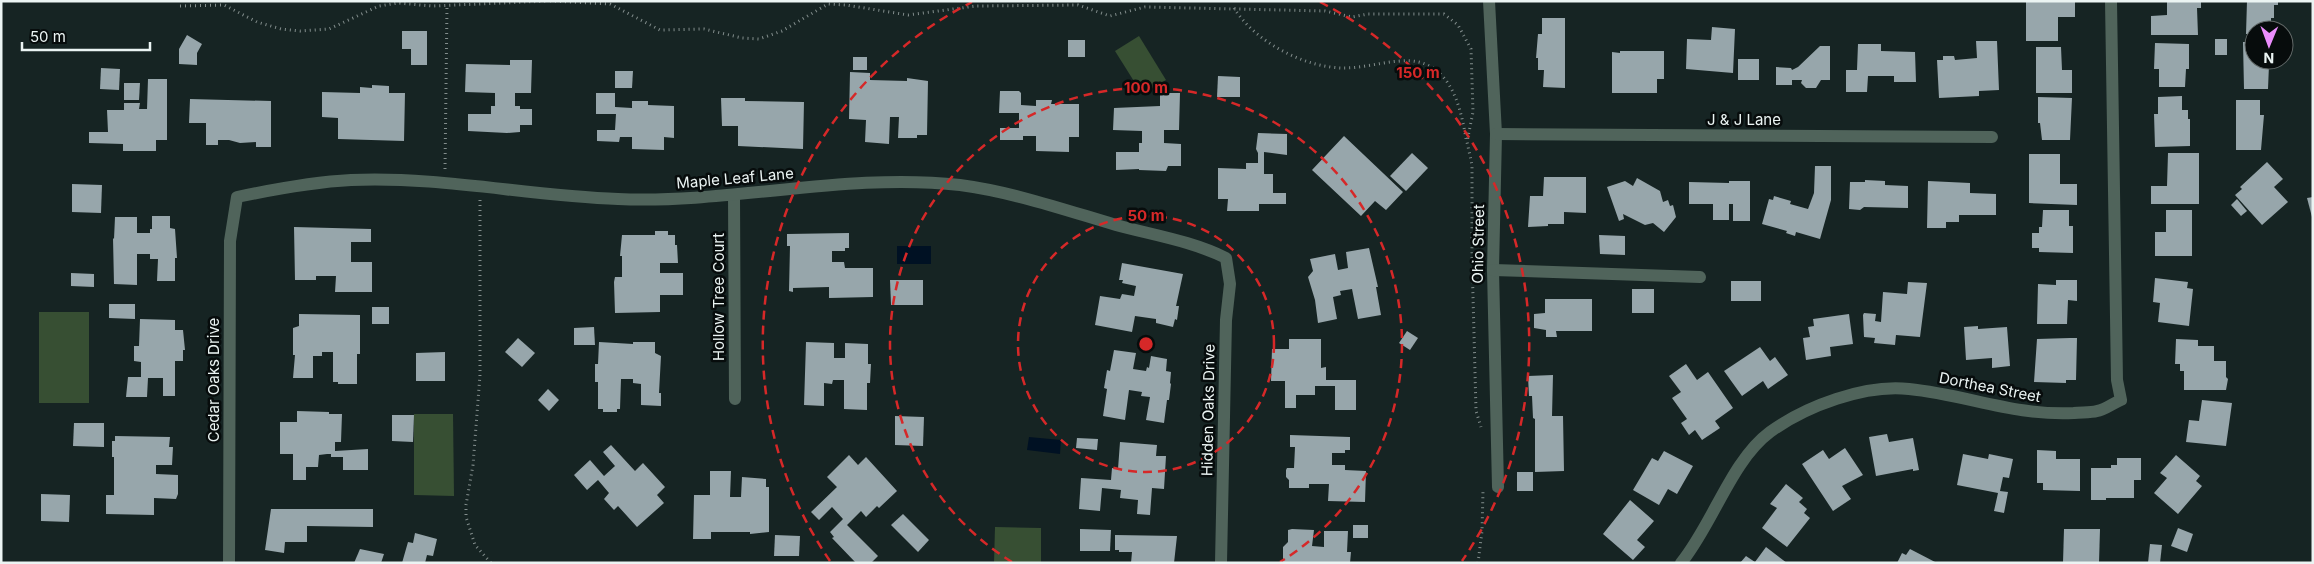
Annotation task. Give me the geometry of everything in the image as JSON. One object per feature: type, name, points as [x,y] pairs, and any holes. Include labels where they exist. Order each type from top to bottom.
[{"type":"street","name":"Ohio Street","points":[[1489,1],[1496,134],[1493,270],[1498,487]]},
{"type":"street","name":"Dorthea Street","points":[[1681,563],[1707,525],[1746,455],[1770,432],[1824,403],[1857,392],[1907,388],[1951,395],[2009,410],[2046,414],[2098,411],[2121,400],[2117,380],[2111,1]]},
{"type":"street","name":"J & J Lane","points":[[1496,134],[1992,137]]},
{"type":"street","name":"Maple Leaf Lane","points":[[237,197],[291,186],[351,180],[403,180],[616,199],[677,200],[863,184],[908,182],[959,185],[1002,192],[1168,240],[1202,246],[1226,258]]},
{"type":"street","name":"Hollow Tree Court","points":[[734,195],[735,399]]},
{"type":"street","name":"Cedar Oaks Drive","points":[[229,563],[230,240],[237,197]]},
{"type":"street","name":"Hidden Oaks Drive","points":[[1221,563],[1226,320],[1230,284],[1226,258]]},
{"type":"street","points":[[1493,270],[1700,277]]},
{"type":"path","points":[[180,6],[224,5],[257,22],[281,29],[300,31],[329,29],[379,6],[398,3],[447,5],[550,1],[610,4],[660,30],[704,29],[742,38],[759,39],[782,30],[828,4],[908,15],[976,6],[1078,5],[1110,16],[1146,6],[1324,11],[1352,17],[1368,14],[1444,14],[1458,25],[1466,35],[1472,49],[1472,112],[1466,142]]},
{"type":"path","points":[[444,184],[447,5]]},
{"type":"path","points":[[1234,8],[1240,17],[1266,42],[1283,52],[1320,65],[1343,68],[1402,60],[1420,62],[1441,74],[1452,87],[1461,110],[1472,166],[1472,258],[1476,411],[1482,432]]},
{"type":"path","points":[[480,187],[480,375],[466,517],[475,545],[491,563]]},
{"type":"path","points":[[1478,563],[1482,531],[1484,484]]},
{"type":"green space","points":[[1139,36],[1166,80],[1142,94],[1115,51]]},
{"type":"green space","points":[[39,312],[89,312],[89,403],[39,403]]},
{"type":"green space","points":[[414,414],[453,414],[454,496],[414,495]]},
{"type":"green space","points":[[995,527],[1041,528],[1041,563],[994,563]]},
{"type":"water","points":[[897,246],[931,246],[931,264],[897,264]]},
{"type":"water","points":[[1029,437],[1061,440],[1060,454],[1027,450]]},
{"type":"building","points":[[2026,1],[2075,1],[2075,17],[2058,17],[2058,41],[2026,41]]},
{"type":"building","points":[[2167,1],[2201,1],[2201,8],[2197,8],[2198,35],[2151,35],[2151,16],[2167,15]]},
{"type":"building","points":[[2247,1],[2278,1],[2278,5],[2274,5],[2274,18],[2271,18],[2271,20],[2246,20]]},
{"type":"building","points":[[1542,18],[1565,18],[1565,88],[1543,87],[1544,70],[1538,70],[1538,58],[1536,58],[1538,34],[1542,34]]},
{"type":"building","points":[[1712,27],[1735,29],[1733,73],[1686,69],[1687,39],[1711,40]]},
{"type":"building","points":[[402,31],[427,31],[427,65],[411,65],[411,49],[402,49]]},
{"type":"building","points":[[187,35],[202,44],[197,53],[197,65],[179,64],[179,49]]},
{"type":"building","points":[[2215,39],[2227,39],[2227,55],[2215,55]]},
{"type":"building","points":[[1068,40],[1085,40],[1085,57],[1068,57]]},
{"type":"building","points":[[1976,41],[1997,41],[1999,90],[1979,91],[1979,96],[1939,98],[1937,60],[1943,60],[1943,56],[1954,56],[1955,60],[1977,58]]},
{"type":"building","points":[[2243,42],[2244,70],[2269,70],[2268,89],[2244,89]]},
{"type":"building","points":[[2155,43],[2189,44],[2189,69],[2186,69],[2185,87],[2159,87],[2159,69],[2154,69]]},
{"type":"building","points":[[1858,44],[1881,44],[1881,51],[1915,52],[1916,82],[1894,82],[1894,76],[1868,76],[1867,92],[1846,92],[1846,70],[1857,70]]},
{"type":"building","points":[[1820,46],[1830,46],[1830,80],[1821,80],[1816,88],[1806,88],[1801,83],[1802,80],[1792,80],[1792,85],[1776,85],[1776,67],[1791,68],[1792,70],[1798,67]]},
{"type":"building","points":[[2036,47],[2061,47],[2062,70],[2072,70],[2072,93],[2036,93]]},
{"type":"building","points":[[1620,51],[1664,51],[1664,79],[1657,79],[1657,93],[1612,93],[1612,52],[1620,53]]},
{"type":"building","points":[[853,57],[867,57],[867,70],[853,70]]},
{"type":"building","points":[[1738,59],[1759,59],[1759,80],[1738,80]]},
{"type":"building","points":[[510,60],[532,60],[531,93],[515,93],[515,106],[520,106],[520,109],[532,109],[532,125],[520,125],[520,132],[468,131],[468,114],[491,114],[491,106],[495,106],[495,93],[465,92],[466,64],[510,65]]},
{"type":"building","points":[[101,68],[120,69],[119,90],[100,89]]},
{"type":"building","points":[[615,71],[633,71],[632,88],[615,88]]},
{"type":"building","points":[[850,72],[870,73],[870,80],[907,81],[907,78],[928,81],[927,135],[917,135],[917,138],[898,138],[899,117],[890,117],[889,144],[865,142],[866,120],[849,119]]},
{"type":"building","points":[[1218,76],[1240,77],[1240,97],[1217,97]]},
{"type":"building","points":[[148,79],[167,79],[167,140],[156,140],[156,151],[123,151],[123,144],[89,143],[89,132],[108,132],[107,110],[124,110],[124,103],[140,103],[139,109],[147,109]]},
{"type":"building","points":[[124,83],[140,83],[139,100],[124,100]]},
{"type":"building","points":[[372,85],[389,86],[389,93],[405,93],[404,141],[338,139],[338,118],[322,117],[322,92],[360,93],[360,87],[372,88]]},
{"type":"building","points":[[1000,91],[1019,91],[1021,93],[1021,105],[1036,106],[1036,100],[1052,100],[1051,104],[1079,104],[1079,137],[1069,137],[1069,152],[1036,151],[1036,136],[1023,136],[1023,140],[1000,140],[1000,128],[1019,128],[1019,113],[999,113]]},
{"type":"building","points":[[596,93],[615,93],[615,107],[632,108],[632,101],[648,101],[648,105],[674,106],[674,138],[664,137],[664,150],[632,149],[632,137],[620,137],[619,142],[597,141],[597,130],[615,130],[616,114],[596,114]]},
{"type":"building","points":[[1160,93],[1180,93],[1179,130],[1164,130],[1164,143],[1181,144],[1181,166],[1168,166],[1166,171],[1116,170],[1116,152],[1139,152],[1139,143],[1142,143],[1142,131],[1113,130],[1114,108],[1160,106]]},
{"type":"building","points":[[2182,96],[2182,110],[2188,110],[2188,119],[2190,119],[2190,146],[2155,147],[2154,114],[2158,114],[2158,97]]},
{"type":"building","points":[[2038,97],[2072,98],[2070,140],[2042,140],[2040,123],[2038,123]]},
{"type":"building","points":[[721,98],[745,98],[745,101],[804,102],[803,149],[738,146],[738,126],[722,126]]},
{"type":"building","points":[[190,99],[271,101],[271,147],[256,147],[256,142],[240,143],[229,140],[218,140],[218,145],[206,145],[206,123],[189,123]]},
{"type":"building","points":[[2236,100],[2260,100],[2260,115],[2264,115],[2261,150],[2236,150]]},
{"type":"building","points":[[1258,133],[1287,134],[1287,155],[1264,152],[1264,174],[1273,174],[1273,193],[1286,193],[1286,204],[1259,204],[1259,211],[1227,211],[1228,199],[1218,199],[1218,168],[1246,169],[1246,163],[1258,163],[1256,149]]},
{"type":"building","points":[[1344,136],[1403,192],[1386,210],[1375,201],[1361,216],[1312,170]]},
{"type":"building","points":[[1412,153],[1428,168],[1406,191],[1390,176]]},
{"type":"building","points":[[2168,153],[2199,153],[2199,204],[2151,204],[2151,186],[2167,186]]},
{"type":"building","points":[[2029,154],[2060,154],[2060,184],[2077,184],[2077,205],[2029,203]]},
{"type":"building","points":[[2267,162],[2283,179],[2274,187],[2288,202],[2262,225],[2235,195],[2242,189],[2240,187]]},
{"type":"building","points":[[1815,166],[1831,166],[1831,200],[1820,239],[1796,232],[1795,236],[1786,233],[1787,231],[1762,224],[1769,199],[1773,200],[1774,196],[1791,201],[1790,204],[1808,209],[1814,193]]},
{"type":"building","points":[[1544,177],[1586,177],[1586,213],[1564,212],[1564,224],[1528,227],[1530,196],[1543,196]]},
{"type":"building","points":[[1637,178],[1660,191],[1663,202],[1668,200],[1670,206],[1673,205],[1676,217],[1664,232],[1653,223],[1645,225],[1623,214],[1624,219],[1619,221],[1607,187],[1625,181],[1633,186]]},
{"type":"building","points":[[1865,180],[1885,181],[1885,185],[1908,186],[1908,208],[1864,207],[1860,210],[1849,209],[1850,182],[1865,182]]},
{"type":"building","points":[[1729,181],[1750,181],[1750,221],[1733,221],[1733,204],[1729,204],[1729,220],[1713,220],[1713,204],[1689,204],[1689,182],[1729,183]]},
{"type":"building","points":[[1928,181],[1970,183],[1970,193],[1996,194],[1996,215],[1959,215],[1959,222],[1946,222],[1946,228],[1927,228]]},
{"type":"building","points":[[72,184],[102,185],[101,213],[72,212]]},
{"type":"building","points":[[2313,197],[2313,217],[2312,217],[2307,198]]},
{"type":"building","points":[[2237,199],[2247,211],[2241,216],[2231,205]]},
{"type":"building","points":[[2043,210],[2069,210],[2069,226],[2073,226],[2073,253],[2039,252],[2039,248],[2032,248],[2032,233],[2039,233],[2039,227],[2042,227]]},
{"type":"building","points":[[2166,210],[2192,210],[2192,256],[2155,256],[2155,232],[2166,232]]},
{"type":"building","points":[[152,216],[170,216],[170,228],[175,229],[177,258],[175,258],[175,281],[157,281],[158,259],[150,259],[150,254],[137,254],[137,285],[114,284],[113,238],[115,217],[137,217],[137,233],[150,233],[150,229],[152,229]]},
{"type":"building","points":[[294,227],[371,229],[371,242],[351,242],[351,262],[372,262],[372,292],[335,292],[336,276],[316,276],[316,280],[295,280]]},
{"type":"building","points":[[655,231],[668,231],[668,235],[675,235],[678,263],[660,263],[660,273],[683,273],[683,295],[660,295],[660,312],[615,313],[614,282],[615,277],[622,277],[622,256],[620,256],[622,235],[655,235]]},
{"type":"building","points":[[849,233],[849,248],[845,248],[845,251],[832,251],[832,262],[844,262],[845,268],[873,268],[873,297],[829,298],[829,287],[793,288],[793,292],[789,291],[790,246],[787,246],[787,234]]},
{"type":"building","points":[[1599,235],[1625,236],[1625,255],[1600,254]]},
{"type":"building","points":[[1369,248],[1378,287],[1376,287],[1381,315],[1358,319],[1352,289],[1340,291],[1341,295],[1333,297],[1337,319],[1318,323],[1315,300],[1308,277],[1313,271],[1310,259],[1335,254],[1338,270],[1348,268],[1346,252]]},
{"type":"building","points":[[1122,263],[1183,274],[1176,306],[1179,306],[1177,320],[1175,319],[1173,327],[1156,323],[1156,319],[1135,316],[1132,332],[1095,325],[1100,296],[1120,299],[1122,294],[1134,296],[1136,286],[1122,283],[1123,280],[1119,280]]},
{"type":"building","points":[[71,273],[94,274],[94,287],[71,286]]},
{"type":"building","points":[[2155,278],[2188,282],[2187,288],[2193,289],[2189,326],[2158,322],[2160,303],[2153,302]]},
{"type":"building","points":[[890,280],[923,280],[923,305],[891,305]]},
{"type":"building","points":[[2056,280],[2077,280],[2077,301],[2068,300],[2067,324],[2037,324],[2038,284],[2056,285]]},
{"type":"building","points":[[1731,281],[1761,281],[1761,301],[1731,301]]},
{"type":"building","points":[[1908,282],[1927,283],[1920,337],[1896,335],[1895,345],[1874,343],[1875,338],[1864,337],[1864,313],[1876,314],[1875,321],[1881,322],[1883,292],[1907,294]]},
{"type":"building","points":[[1632,289],[1654,289],[1654,313],[1632,313]]},
{"type":"building","points":[[1545,299],[1592,299],[1592,331],[1556,331],[1557,337],[1546,337],[1546,330],[1534,328],[1534,314],[1545,313]]},
{"type":"building","points":[[109,304],[135,304],[135,319],[109,318]]},
{"type":"building","points":[[372,307],[389,307],[389,324],[372,324]]},
{"type":"building","points":[[299,314],[360,315],[360,354],[357,354],[357,384],[338,384],[338,382],[333,382],[333,352],[322,352],[322,356],[313,356],[313,378],[293,378],[295,355],[293,355],[293,328],[299,326]]},
{"type":"building","points":[[1849,314],[1853,344],[1830,347],[1831,356],[1806,360],[1803,338],[1810,337],[1808,327],[1814,326],[1813,319]]},
{"type":"building","points":[[140,319],[175,320],[175,330],[183,330],[185,350],[183,350],[183,361],[175,361],[175,396],[163,396],[163,378],[148,378],[147,397],[126,397],[128,377],[141,377],[141,362],[134,361],[134,346],[139,346]]},
{"type":"building","points":[[1978,326],[1978,329],[2007,327],[2010,366],[1992,368],[1992,358],[1966,360],[1964,327]]},
{"type":"building","points":[[594,327],[595,345],[574,345],[574,328]]},
{"type":"building","points":[[1407,331],[1418,338],[1410,350],[1399,343]]},
{"type":"building","points":[[518,338],[535,353],[522,367],[505,352]]},
{"type":"building","points":[[2077,338],[2076,380],[2066,380],[2066,383],[2034,382],[2037,339]]},
{"type":"building","points":[[1289,339],[1321,339],[1321,368],[1326,367],[1326,380],[1356,380],[1356,410],[1335,410],[1335,386],[1315,386],[1315,395],[1296,395],[1296,408],[1285,408],[1285,381],[1271,381],[1272,349],[1289,349]]},
{"type":"building","points":[[2176,339],[2198,340],[2198,346],[2214,346],[2214,361],[2226,361],[2226,377],[2228,379],[2226,390],[2184,390],[2184,371],[2180,371],[2180,364],[2175,364]]},
{"type":"building","points":[[599,342],[633,344],[633,342],[655,342],[655,353],[661,356],[659,393],[661,393],[661,406],[641,405],[641,384],[633,383],[633,379],[621,379],[620,409],[617,409],[617,412],[603,412],[603,409],[598,409],[598,382],[595,382],[595,364],[598,364]]},
{"type":"building","points":[[806,342],[834,343],[834,358],[845,358],[845,343],[868,344],[868,364],[871,364],[870,383],[867,383],[867,410],[844,409],[844,380],[833,380],[832,384],[824,383],[824,406],[804,405]]},
{"type":"building","points":[[1760,347],[1770,361],[1775,357],[1788,375],[1768,389],[1763,381],[1742,396],[1724,371]]},
{"type":"building","points":[[1114,350],[1136,353],[1133,369],[1146,371],[1147,367],[1149,368],[1151,356],[1167,359],[1166,371],[1171,372],[1171,384],[1164,423],[1146,420],[1150,397],[1141,396],[1142,392],[1129,390],[1125,420],[1103,416],[1107,389],[1104,388],[1107,370],[1110,371]]},
{"type":"building","points":[[445,352],[445,381],[416,381],[416,353]]},
{"type":"building","points":[[1686,364],[1697,380],[1708,372],[1733,408],[1715,421],[1720,428],[1702,440],[1695,430],[1689,435],[1681,423],[1687,419],[1672,398],[1681,392],[1669,376]]},
{"type":"building","points":[[1553,375],[1552,416],[1563,416],[1564,471],[1535,472],[1535,419],[1533,418],[1532,396],[1529,396],[1528,376]]},
{"type":"building","points":[[548,389],[559,400],[549,411],[538,400]]},
{"type":"building","points":[[2202,400],[2232,403],[2226,446],[2186,442],[2189,420],[2199,421]]},
{"type":"building","points":[[297,411],[342,414],[341,442],[335,442],[335,451],[368,449],[368,470],[343,470],[343,457],[331,457],[331,454],[319,455],[318,467],[306,467],[306,480],[293,480],[293,454],[280,454],[280,422],[297,422]]},
{"type":"building","points":[[392,415],[414,415],[413,442],[392,441]]},
{"type":"building","points":[[895,416],[924,417],[923,446],[895,445]]},
{"type":"building","points":[[74,423],[104,423],[104,447],[73,446]]},
{"type":"building","points":[[1887,434],[1889,442],[1913,438],[1919,470],[1913,471],[1913,469],[1876,476],[1869,437]]},
{"type":"building","points":[[1290,435],[1350,437],[1350,450],[1345,450],[1345,453],[1332,453],[1332,465],[1345,465],[1345,470],[1366,471],[1365,502],[1328,501],[1329,484],[1309,484],[1309,488],[1289,488],[1286,470],[1287,468],[1294,468],[1295,447],[1290,447]]},
{"type":"building","points":[[115,436],[170,437],[169,447],[173,447],[172,465],[156,465],[156,474],[178,475],[178,494],[176,499],[154,498],[154,515],[106,514],[106,495],[114,495],[112,441],[115,441]]},
{"type":"building","points":[[1077,438],[1098,439],[1097,450],[1076,448]]},
{"type":"building","points":[[1120,442],[1157,445],[1156,456],[1166,456],[1164,489],[1152,488],[1150,515],[1137,514],[1138,500],[1120,498],[1121,490],[1102,488],[1100,511],[1079,509],[1081,478],[1111,480],[1112,468],[1118,469]]},
{"type":"building","points":[[611,445],[635,471],[643,463],[665,487],[657,495],[664,503],[637,527],[618,506],[614,510],[604,499],[609,493],[598,480],[587,490],[574,475],[590,460],[604,476],[615,466],[603,452]]},
{"type":"building","points":[[1845,448],[1863,475],[1842,486],[1851,499],[1833,511],[1802,464],[1823,450],[1829,459]]},
{"type":"building","points":[[2037,450],[2056,451],[2056,459],[2080,459],[2080,491],[2043,490],[2043,483],[2037,483]]},
{"type":"building","points":[[1664,451],[1693,466],[1677,494],[1668,489],[1659,505],[1633,490],[1652,458],[1658,461]]},
{"type":"building","points":[[1963,454],[1988,459],[1989,454],[2013,459],[2009,478],[2003,477],[2000,491],[2008,492],[2004,513],[1994,511],[1998,493],[1957,485]]},
{"type":"building","points":[[849,455],[858,465],[866,457],[897,491],[866,517],[861,511],[847,525],[878,556],[871,563],[856,563],[832,538],[834,537],[830,532],[843,519],[832,507],[819,520],[811,512],[837,487],[827,477]]},
{"type":"building","points":[[2176,455],[2200,476],[2196,481],[2202,486],[2178,514],[2154,493],[2167,478],[2160,473]]},
{"type":"building","points":[[2117,458],[2141,458],[2141,480],[2134,480],[2134,498],[2091,500],[2091,468],[2111,468],[2111,465],[2117,465]]},
{"type":"building","points":[[710,471],[731,471],[730,497],[741,497],[742,477],[766,479],[766,487],[769,487],[769,532],[750,534],[750,532],[711,532],[711,539],[693,539],[694,495],[710,495]]},
{"type":"building","points":[[1517,472],[1533,472],[1533,491],[1517,491]]},
{"type":"building","points":[[1786,484],[1803,498],[1799,502],[1807,509],[1804,513],[1810,518],[1787,547],[1762,528],[1777,508],[1770,504]]},
{"type":"building","points":[[41,494],[70,495],[69,522],[41,521]]},
{"type":"building","points":[[1630,500],[1654,521],[1637,540],[1645,547],[1633,560],[1603,534]]},
{"type":"building","points":[[271,509],[373,509],[373,527],[307,526],[307,542],[285,542],[284,553],[265,550]]},
{"type":"building","points":[[903,514],[929,540],[918,552],[891,525]]},
{"type":"building","points":[[1353,525],[1368,525],[1368,538],[1353,538]]},
{"type":"building","points":[[2178,528],[2193,534],[2187,552],[2171,546]]},
{"type":"building","points":[[1080,529],[1111,530],[1110,551],[1080,551]]},
{"type":"building","points":[[2064,529],[2100,529],[2099,563],[2063,563]]},
{"type":"building","points":[[1288,530],[1314,530],[1312,546],[1324,547],[1324,531],[1348,531],[1347,552],[1351,552],[1350,563],[1283,563],[1283,547],[1288,542]]},
{"type":"building","points":[[415,533],[437,539],[433,556],[427,555],[425,563],[402,563],[408,542],[413,543]]},
{"type":"building","points":[[775,535],[800,536],[799,556],[774,556]]},
{"type":"building","points":[[1115,535],[1177,536],[1174,563],[1131,563],[1132,552],[1119,552],[1119,550],[1115,550]]},
{"type":"building","points":[[2150,544],[2162,545],[2160,563],[2148,563]]},
{"type":"building","points":[[1766,547],[1787,563],[1740,563],[1746,556],[1755,562]]},
{"type":"building","points":[[360,549],[384,554],[381,563],[354,563]]},
{"type":"building","points":[[1910,549],[1937,563],[1897,563],[1902,553],[1906,555]]}]
